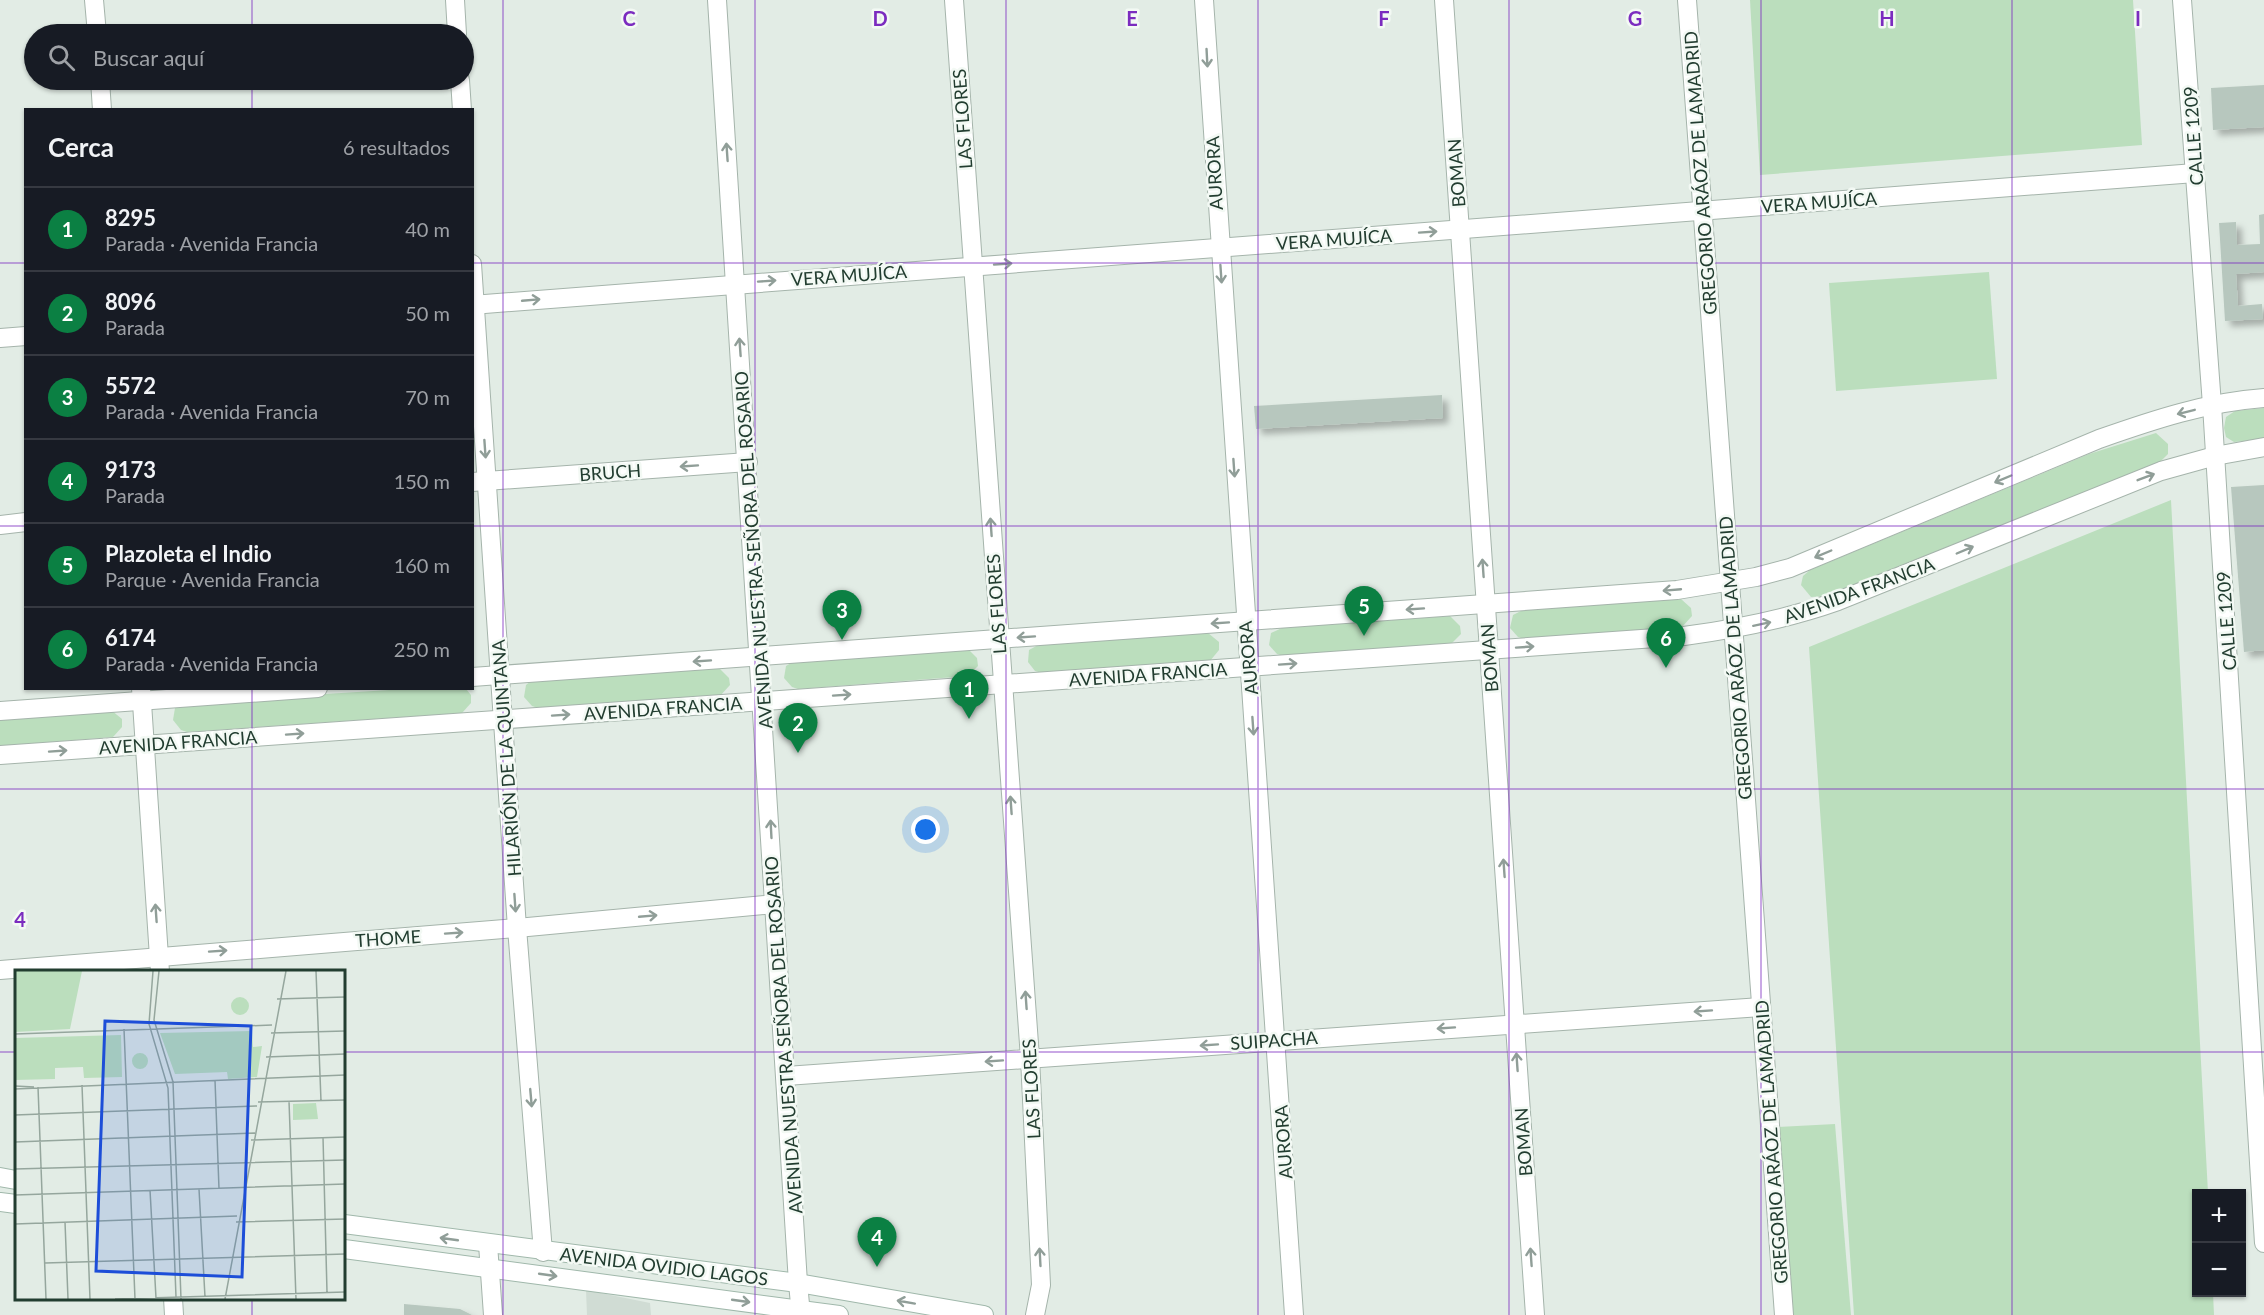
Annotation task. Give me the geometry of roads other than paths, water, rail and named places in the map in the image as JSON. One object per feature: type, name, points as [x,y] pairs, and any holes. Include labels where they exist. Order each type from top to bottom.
[{"type":"street","points":[[94,0],[96,24]]},
{"type":"street","points":[[455,0],[456,24]]},
{"type":"street","name":"AVENIDA NUESTRA SEÑORA DEL ROSARIO","points":[[717,0],[801,1312]]},
{"type":"street","name":"LAS FLORES","points":[[954,0],[1030,1058],[1041,1285],[1035,1315]]},
{"type":"street","name":"AURORA","points":[[1204,0],[1219,248],[1294,1315]]},
{"type":"street","name":"BOMAN","points":[[1444,0],[1535,1315]]},
{"type":"street","name":"GREGORIO ARÁOZ DE LAMADRID","points":[[1687,0],[1784,1315]]},
{"type":"street","name":"CALLE 1209","points":[[2182,0],[2212,405],[2264,1243]]},
{"type":"street","points":[[101,90],[102,108]]},
{"type":"street","points":[[461,90],[462,108]]},
{"type":"street","name":"VERA MUJÍCA","points":[[474,305],[736,283],[2196,173]]},
{"type":"street","name":"HILARIÓN DE LA QUINTANA","points":[[474,305],[480,482],[500,675],[517,928],[543,1252]]},
{"type":"street","points":[[0,338],[24,336]]},
{"type":"street","points":[[474,677],[1677,590],[1730,582],[1790,568],[2099,439],[2151,421],[2212,405],[2264,398]]},
{"type":"street","name":"AVENIDA FRANCIA","points":[[0,755],[1488,650],[1733,630],[1797,615],[1838,601],[2161,471],[2215,456],[2264,447]]},
{"type":"street","name":"BRUCH","points":[[480,482],[748,462]]},
{"type":"street","points":[[0,525],[24,522]]},
{"type":"street","points":[[0,711],[142,695],[268,690]]},
{"type":"street","points":[[142,695],[159,963]]},
{"type":"street","name":"THOME","points":[[0,970],[159,963],[775,904]]},
{"type":"street","name":"SUIPACHA","points":[[786,1076],[1761,1007]]},
{"type":"street","points":[[0,1178],[15,1180]]},
{"type":"street","points":[[0,1202],[15,1204]]},
{"type":"street","name":"AVENIDA OVIDIO LAGOS","points":[[345,1224],[543,1252],[798,1283],[984,1315]]},
{"type":"street","points":[[489,1244],[493,1315]]},
{"type":"street","name":"AVENIDA OVIDIO LAGOS","points":[[345,1249],[490,1267],[801,1312],[839,1315]]},
{"type":"street","points":[[172,1300],[174,1315]]},
{"type":"place","name":"Plazoleta el Indio","points":[[1364,636]]},
{"type":"place","name":"5572","points":[[842,640]]},
{"type":"place","name":"6174","points":[[1666,668]]},
{"type":"place","name":"8295","points":[[969,719]]},
{"type":"place","name":"8096","points":[[798,753]]},
{"type":"place","name":"9173","points":[[877,1267]]}]
